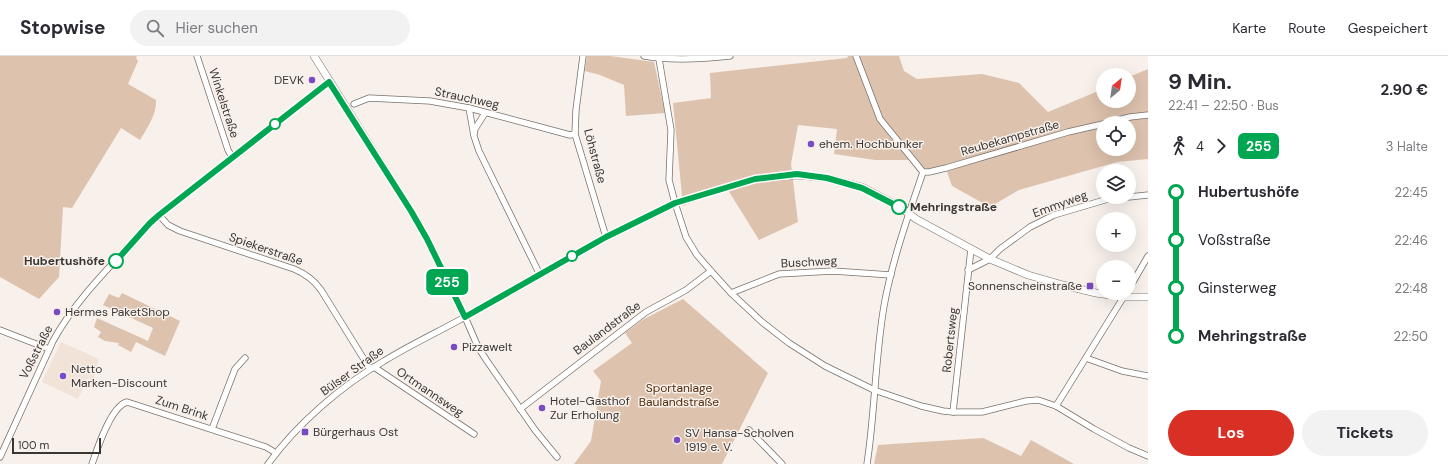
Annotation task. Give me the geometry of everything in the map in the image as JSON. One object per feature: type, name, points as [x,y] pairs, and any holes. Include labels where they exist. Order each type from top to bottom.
[{"type":"street","name":"Winkelstraße","points":[[197,56],[228,150],[232,157]]},
{"type":"street","points":[[314,56],[427,239],[478,347],[520,409],[557,457]]},
{"type":"street","name":"Löhstraße","points":[[583,56],[576,110],[575,134],[606,237]]},
{"type":"street","points":[[644,56],[659,59],[730,56]]},
{"type":"street","points":[[856,56],[880,118],[923,172],[891,275],[880,334],[874,390],[872,428],[867,464]]},
{"type":"street","points":[[659,59],[671,130],[669,180],[686,237],[696,255],[710,271],[762,322],[789,343],[825,366],[874,390],[921,406],[953,412],[982,412],[1026,401],[1038,400],[1056,406],[1094,429],[1129,448],[1148,456]]},
{"type":"street","name":"Voßstraße","points":[[0,457],[49,349],[74,308],[150,223],[159,215],[329,82]]},
{"type":"street","name":"Strauchweg","points":[[354,104],[369,98],[430,101],[469,108],[570,135],[575,134]]},
{"type":"street","points":[[469,108],[474,136],[479,151],[540,275]]},
{"type":"street","points":[[474,136],[475,130],[485,113]]},
{"type":"street","points":[[1136,116],[1148,115]]},
{"type":"street","name":"Reubekampstraße","points":[[923,172],[946,168],[1068,132],[1096,126]]},
{"type":"street","points":[[465,317],[606,237],[675,203],[755,179],[797,174],[827,178],[862,188],[990,259],[1028,275],[1096,293]]},
{"type":"street","points":[[1136,196],[1148,195]]},
{"type":"street","name":"Emmyweg","points":[[990,259],[1000,249],[1030,227],[1048,218],[1096,203]]},
{"type":"street","name":"Spiekerstraße","points":[[159,215],[168,225],[180,231],[292,268],[307,275],[321,290],[372,368]]},
{"type":"street","name":"Robertsweg","points":[[953,412],[971,249]]},
{"type":"street","points":[[1136,277],[1148,256]]},
{"type":"street","points":[[968,270],[990,259]]},
{"type":"street","name":"Baulandstraße","points":[[520,409],[646,312],[686,290],[710,271]]},
{"type":"street","name":"Buschweg","points":[[731,293],[779,274],[833,271],[891,275]]},
{"type":"street","points":[[1136,296],[1148,297]]},
{"type":"street","points":[[1056,406],[1122,300]]},
{"type":"street","name":"Bülser Straße","points":[[268,464],[301,425],[320,408],[372,368],[465,317]]},
{"type":"street","points":[[0,330],[49,349]]},
{"type":"street","points":[[212,429],[235,369],[245,358]]},
{"type":"street","points":[[1086,358],[1122,371],[1148,376]]},
{"type":"street","name":"Ortmannsweg","points":[[372,368],[474,434]]},
{"type":"street","name":"Zum Brink","points":[[92,464],[99,444],[114,413],[124,403],[130,402],[266,447],[276,453]]},
{"type":"street","points":[[749,430],[782,464]]},
{"type":"shaded area","points":[[61,342],[99,359],[93,380],[88,378],[78,399],[42,382]]},
{"type":"green space","points":[[0,56],[137,56],[136,58],[138,61],[128,84],[156,100],[153,116],[140,140],[121,128],[72,208],[63,207],[59,277],[39,299],[0,277]]},
{"type":"green space","points":[[587,56],[610,56],[654,62],[665,113],[626,116],[624,85],[600,75],[585,71]]},
{"type":"green space","points":[[848,56],[899,56],[904,71],[917,79],[982,74],[1019,83],[1048,112],[1096,92],[1096,108],[1136,108],[1136,74],[1148,69],[1148,159],[1110,164],[1096,164],[1096,168],[1019,190],[990,207],[952,186],[946,169],[930,174],[918,172],[909,160],[875,160],[834,154],[837,129],[798,125],[791,164],[798,222],[759,240],[728,190],[683,206],[673,103],[711,98],[710,73],[847,58]]},
{"type":"green space","points":[[122,293],[180,321],[165,356],[136,342],[131,352],[118,345],[119,343],[105,341],[98,337],[101,332],[94,327],[97,318],[148,341],[153,328],[103,305],[109,294],[119,298]]},
{"type":"green space","name":"Sportanlage Baulandstraße","points":[[683,299],[768,373],[722,464],[574,464],[591,441],[601,381],[593,371],[632,343],[625,333],[644,319]]},
{"type":"green space","points":[[983,438],[1021,456],[1031,440],[1074,464],[874,464],[878,445]]},
{"type":"bus line","name":"255","points":[[116,261],[159,215],[329,82],[411,211],[427,239],[465,317],[606,237],[675,203],[714,190],[755,179],[797,174],[827,178],[862,188],[899,207]]},
{"type":"place","name":"DEVK","points":[[312,80]]},
{"type":"place","name":"ehem. Hochbunker","points":[[811,144]]},
{"type":"place","name":"Mehringstraße","points":[[899,207]]},
{"type":"place","name":"Hubertushöfe","points":[[116,261]]},
{"type":"place","name":"Sonnenscheinstraße","points":[[1090,286]]},
{"type":"place","name":"Hermes PaketShop","points":[[57,312]]},
{"type":"place","name":"Pizzawelt","points":[[454,347]]},
{"type":"place","name":"Netto Marken-Discount","points":[[63,376]]},
{"type":"place","name":"Hotel-Gasthof Zur Erholung","points":[[542,408]]},
{"type":"place","name":"Bürgerhaus Ost","points":[[305,432]]},
{"type":"place","name":"SV Hansa-Scholven 1919 e. V.","points":[[677,440]]}]
